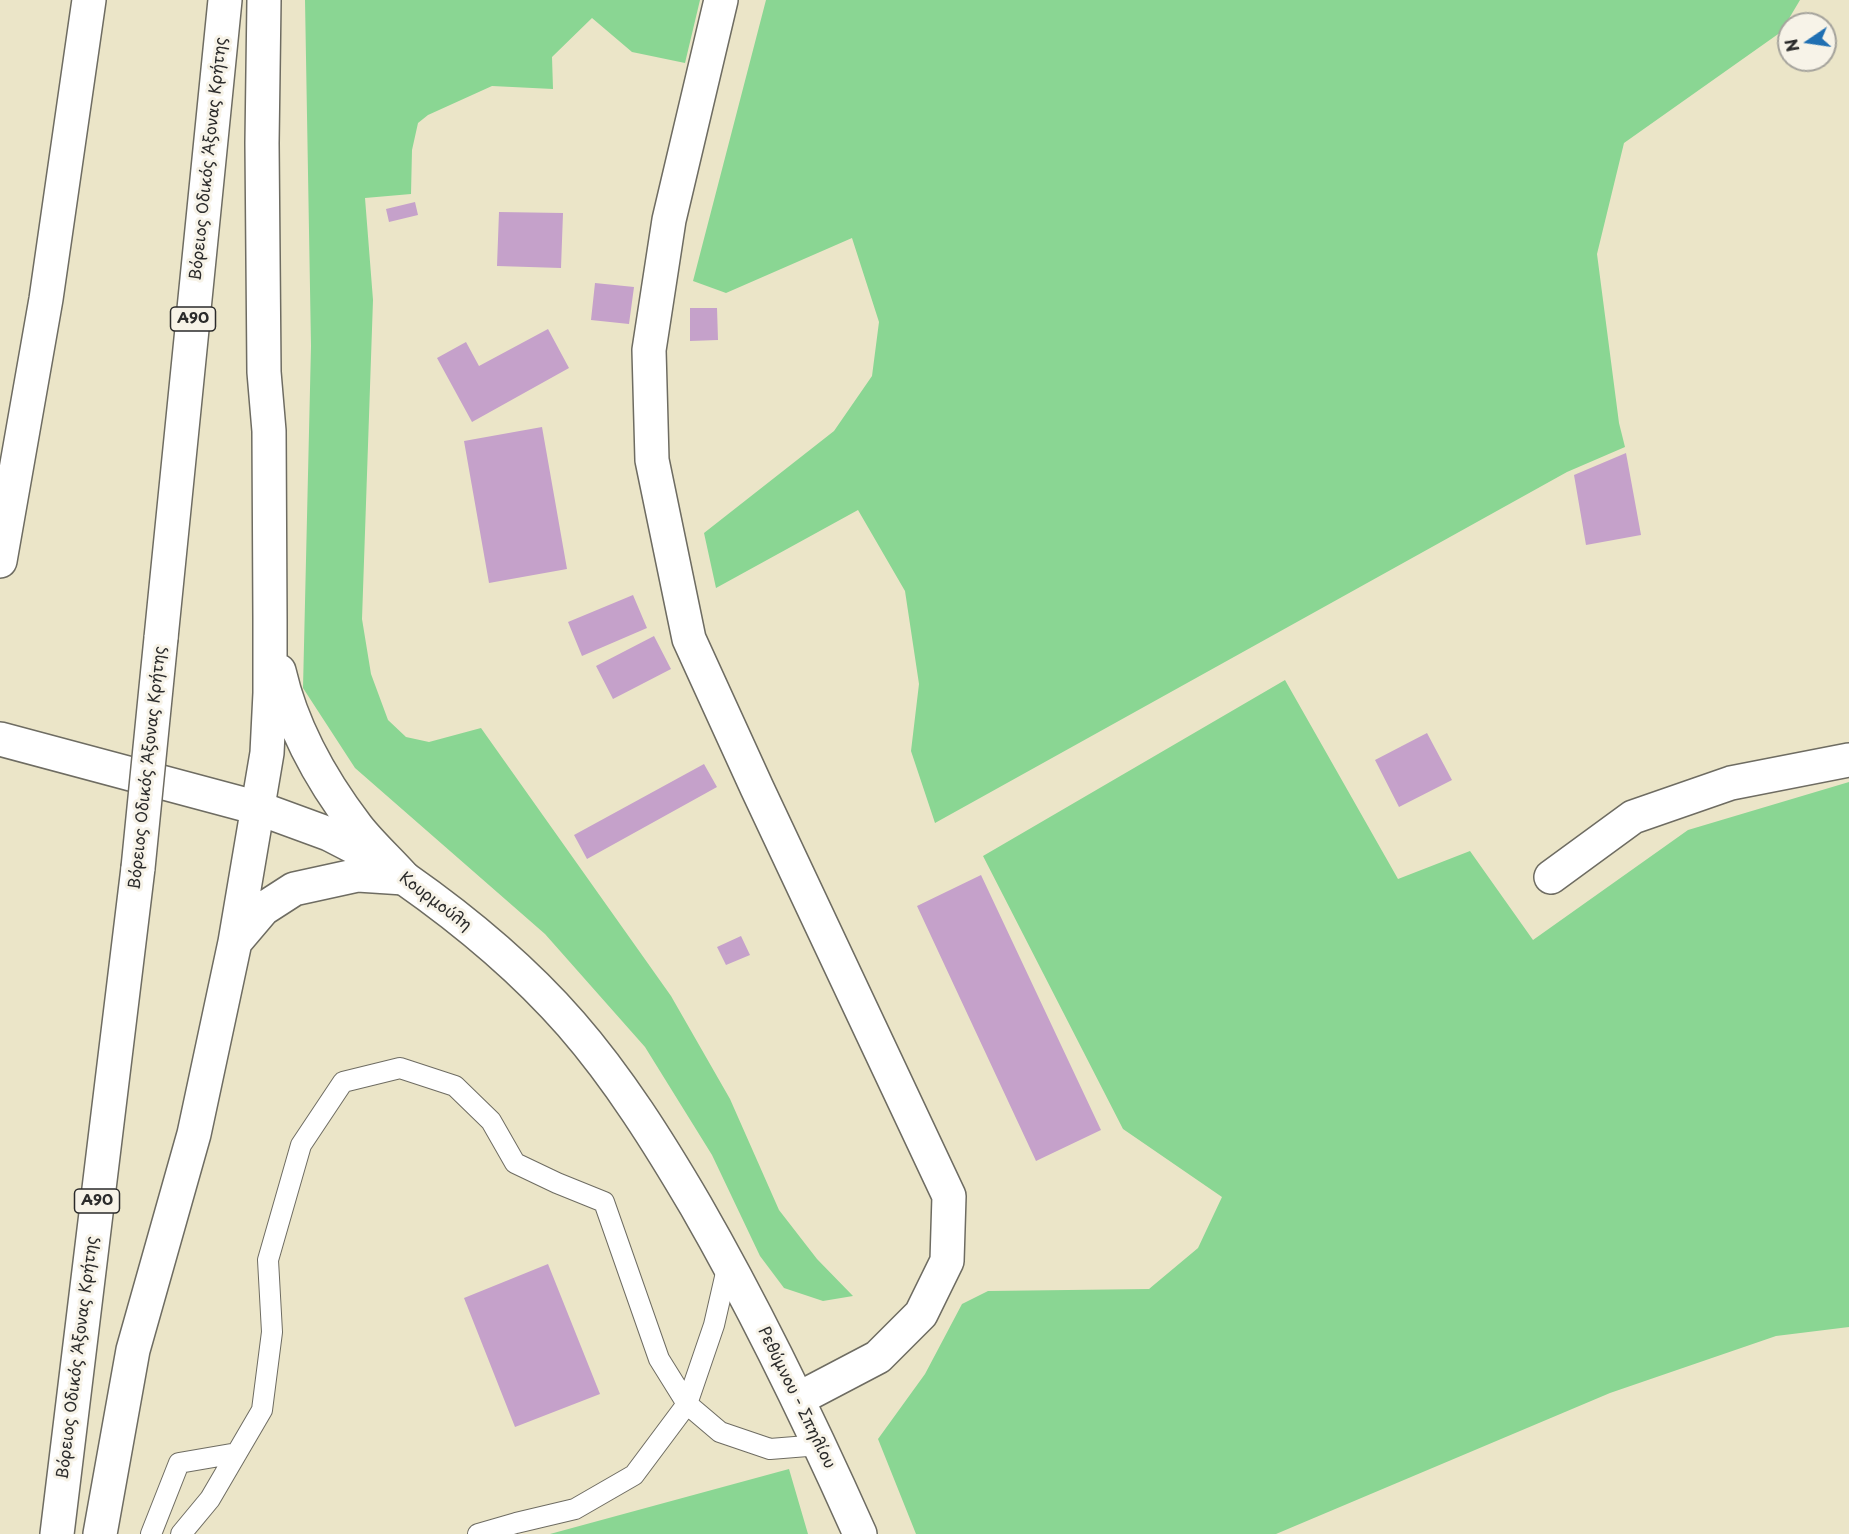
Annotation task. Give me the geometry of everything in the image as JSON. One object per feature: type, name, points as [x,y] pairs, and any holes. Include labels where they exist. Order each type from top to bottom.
[{"type":"main road","points":[[0,561],[46,299],[89,0]]},
{"type":"main road","name":"Βόρειος Οδικός Άξονας Κρήτης","points":[[57,1534],[138,868],[225,0]]},
{"type":"main road","points":[[100,1534],[133,1350],[194,1134],[235,942],[267,753],[270,619],[268,432],[264,361],[262,143],[264,0]]},
{"type":"main road","points":[[721,0],[669,220],[649,350],[652,460],[656,483],[689,639],[756,788],[950,1196],[947,1261],[921,1314],[878,1357],[798,1399]]},
{"type":"main road","points":[[270,619],[280,674],[293,718],[313,760],[358,829],[404,878]]},
{"type":"main road","name":"Κουρμούλη","points":[[0,739],[258,808],[329,834],[362,851],[448,909],[511,963],[571,1023],[620,1086],[666,1155],[729,1263]]},
{"type":"main road","points":[[1551,877],[1633,817],[1731,783],[1849,760]]},
{"type":"main road","points":[[235,942],[263,909],[294,889],[326,880],[357,875],[404,878]]},
{"type":"main road","name":"Ρεθύμνου - Σπηλίου","points":[[729,1263],[798,1399],[860,1534]]},
{"type":"lane","points":[[181,1534],[210,1499],[262,1410],[272,1332],[268,1260],[301,1145],[343,1082],[400,1068],[455,1086],[490,1121],[515,1163],[604,1202],[659,1359],[687,1404],[720,1432],[770,1449],[820,1445]]},
{"type":"lane","points":[[478,1534],[575,1509],[634,1475],[687,1404],[714,1325],[729,1263]]},
{"type":"lane","points":[[151,1534],[179,1463],[237,1453]]},
{"type":"green space","points":[[305,0],[700,0],[685,63],[632,52],[592,18],[552,57],[553,89],[492,86],[428,115],[418,123],[412,150],[411,194],[365,198],[373,300],[362,619],[371,674],[388,720],[406,737],[429,742],[481,728],[671,996],[730,1099],[779,1210],[817,1259],[853,1296],[823,1301],[784,1288],[760,1256],[712,1155],[645,1047],[545,934],[355,768],[303,688],[311,346]]},
{"type":"green space","points":[[766,0],[1800,0],[1793,12],[1777,12],[1777,35],[1624,143],[1597,254],[1619,423],[1625,447],[1567,472],[935,823],[911,751],[919,684],[905,591],[858,510],[716,588],[704,533],[834,431],[872,376],[879,322],[852,238],[726,293],[693,281]]},
{"type":"green space","points":[[1285,680],[1398,879],[1470,851],[1533,940],[1688,830],[1849,782],[1849,1327],[1776,1336],[1610,1393],[1276,1534],[916,1534],[878,1439],[925,1374],[962,1304],[988,1291],[1149,1289],[1198,1248],[1222,1197],[1123,1129],[983,856]]},
{"type":"green space","points":[[789,1469],[808,1534],[550,1534]]},
{"type":"building","points":[[415,202],[418,215],[389,222],[386,209]]},
{"type":"building","points":[[499,212],[563,213],[561,268],[497,266]]},
{"type":"building","points":[[595,283],[634,287],[629,324],[591,320]]},
{"type":"building","points":[[690,308],[717,308],[718,340],[690,341]]},
{"type":"building","points":[[548,329],[569,368],[472,422],[437,358],[466,342],[479,366]]},
{"type":"building","points":[[542,427],[567,569],[489,583],[464,441]]},
{"type":"building","points":[[1626,453],[1641,535],[1586,545],[1574,475]]},
{"type":"building","points":[[633,595],[647,628],[582,656],[568,622]]},
{"type":"building","points":[[654,636],[671,669],[613,699],[596,666]]},
{"type":"building","points":[[1427,733],[1452,780],[1399,807],[1375,760]]},
{"type":"building","points":[[704,764],[717,787],[587,859],[574,835]]},
{"type":"building","points":[[981,875],[1101,1130],[1036,1161],[917,906]]},
{"type":"building","points":[[741,936],[750,955],[726,965],[717,947]]},
{"type":"building","points":[[548,1264],[600,1394],[515,1427],[464,1298]]}]
